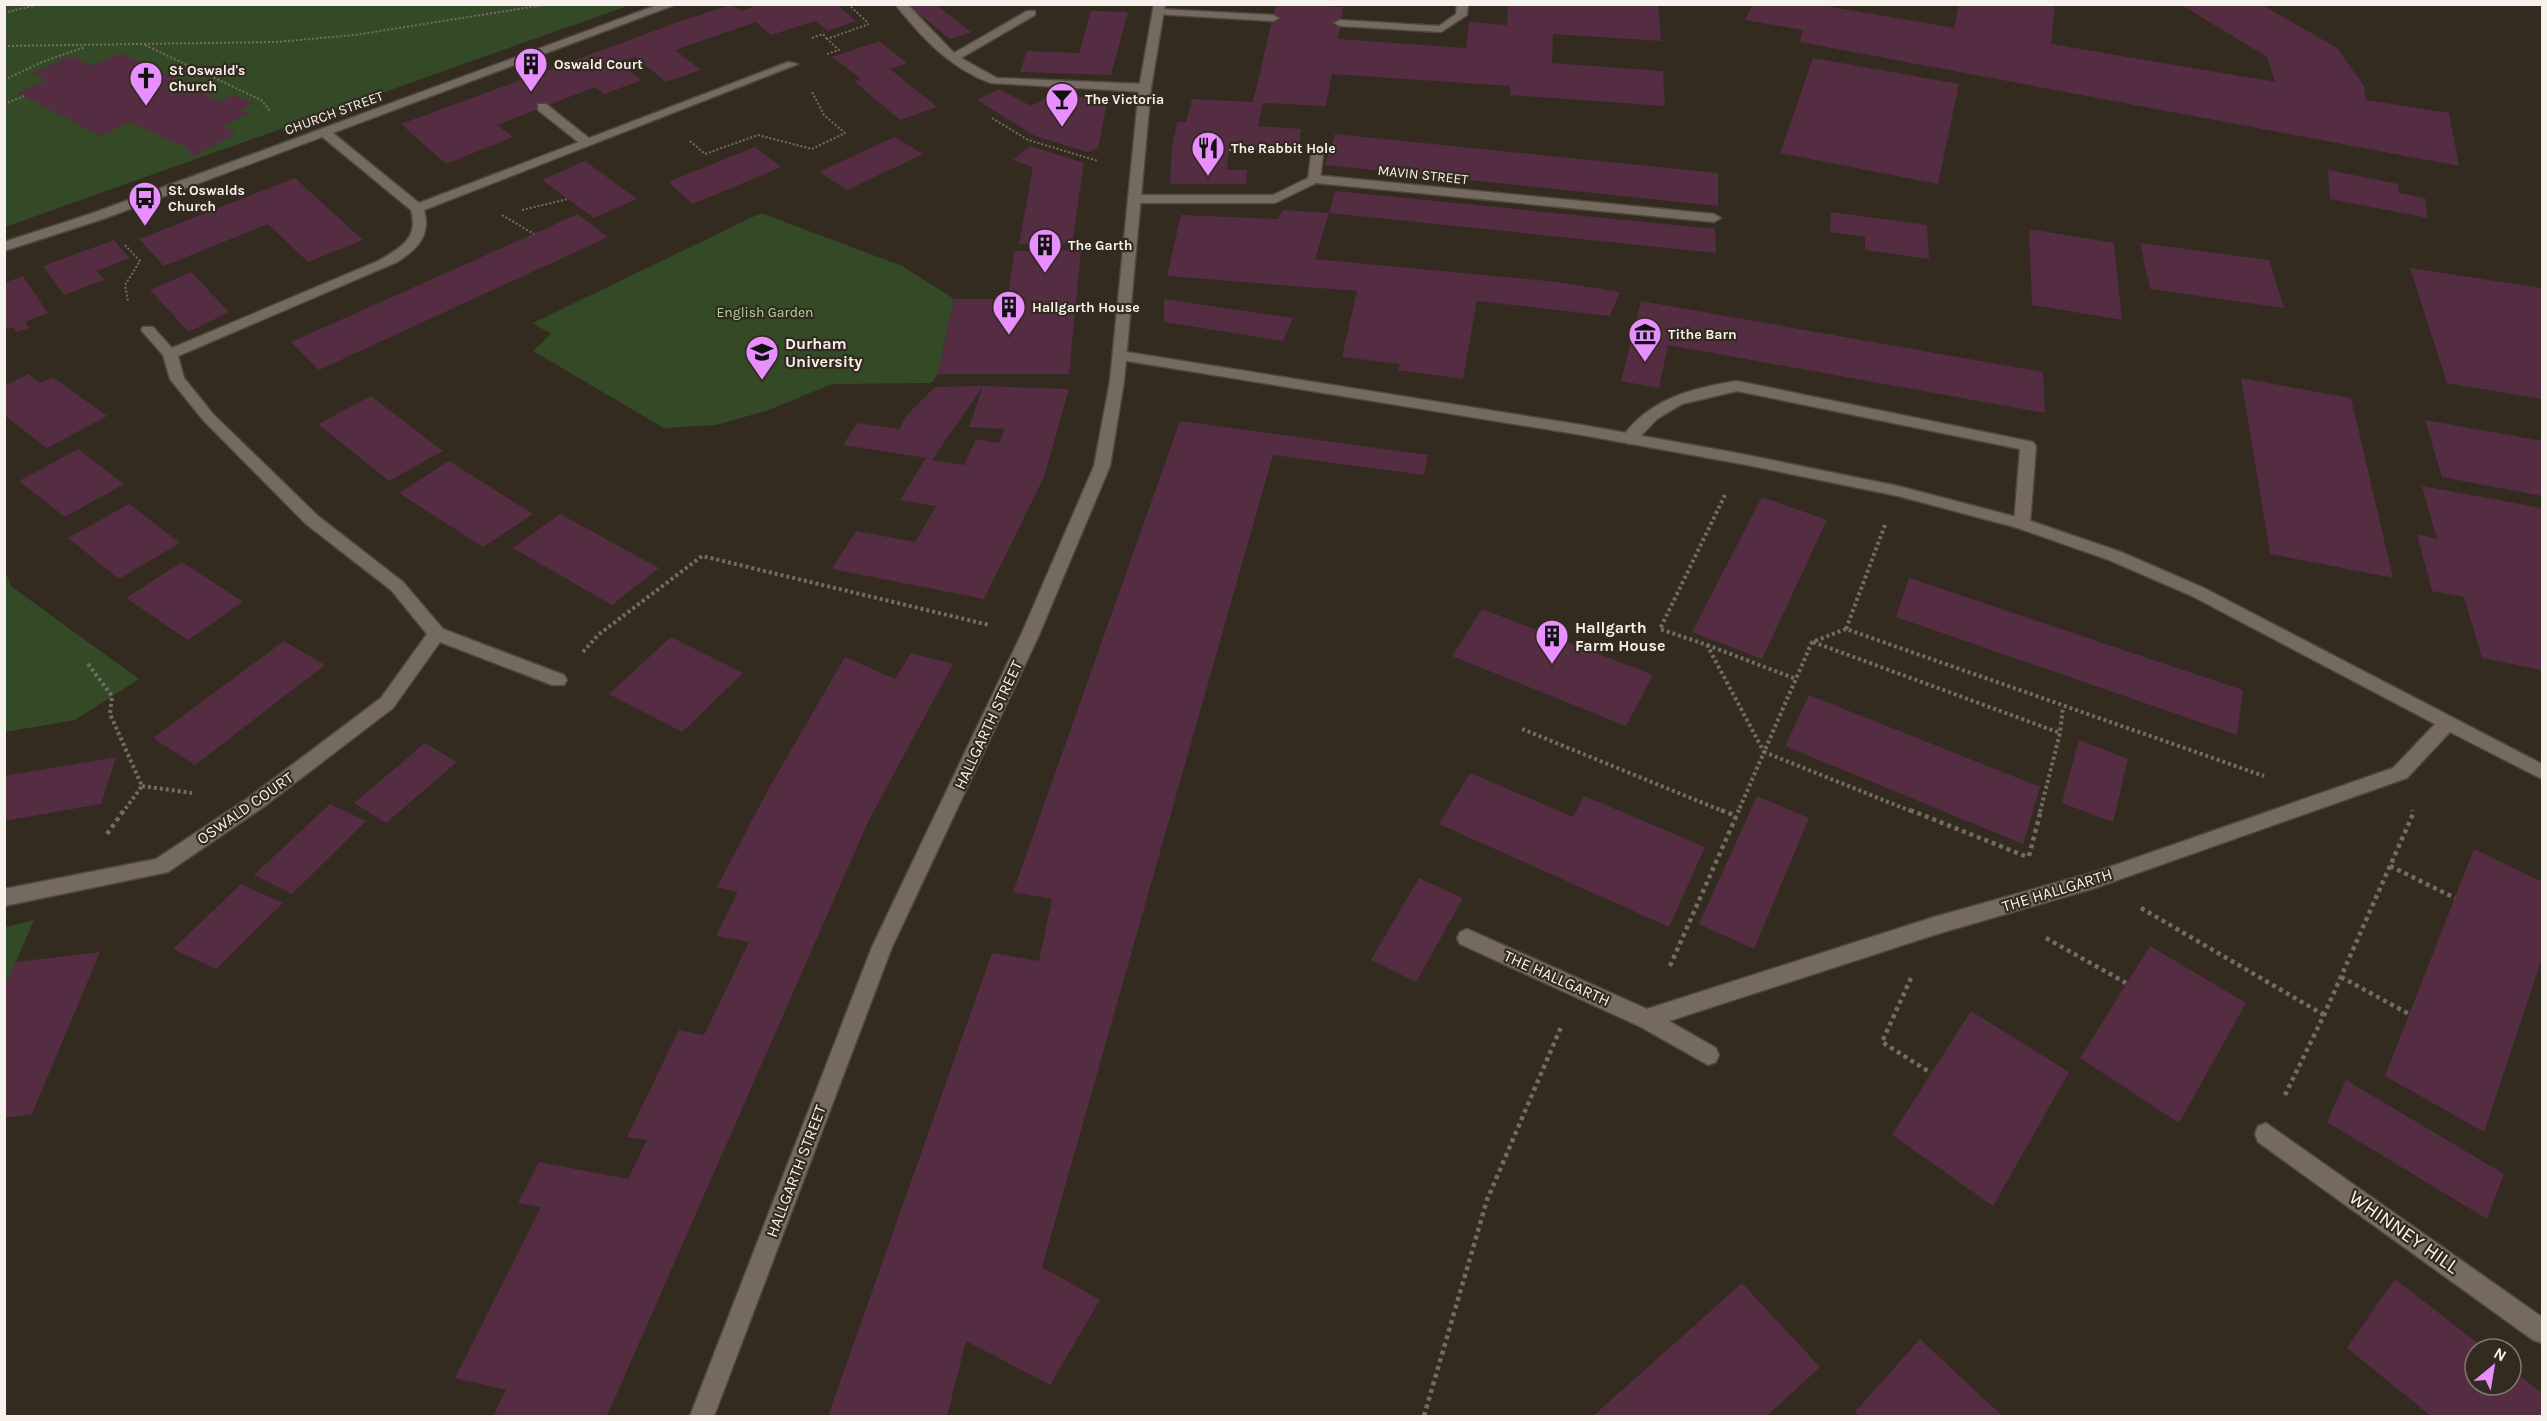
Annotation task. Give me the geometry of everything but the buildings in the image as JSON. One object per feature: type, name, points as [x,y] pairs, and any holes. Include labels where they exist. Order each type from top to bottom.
[{"type":"street","name":"CHURCH STREET","points":[[4,247],[98,216],[672,4]]},
{"type":"street","points":[[900,4],[966,69],[995,81],[1145,88]]},
{"type":"street","points":[[1340,23],[1442,29],[1461,15],[1462,4]]},
{"type":"street","points":[[1159,8],[1272,18]]},
{"type":"street","name":"HALLGARTH STREET","points":[[702,1416],[882,947],[1030,635],[1102,466],[1120,356],[1145,88],[1159,8]]},
{"type":"street","points":[[953,58],[1031,13]]},
{"type":"street","points":[[417,208],[792,64]]},
{"type":"street","points":[[542,107],[586,142]]},
{"type":"street","points":[[170,354],[392,259],[409,249],[421,233],[421,219],[417,208],[324,132]]},
{"type":"street","points":[[1134,199],[1275,199],[1314,179],[1317,156]]},
{"type":"street","name":"MAVIN STREET","points":[[1314,179],[1714,218]]},
{"type":"street","points":[[148,330],[170,354],[177,379],[208,417],[312,520],[397,586],[437,634],[558,680]]},
{"type":"street","points":[[1120,356],[1742,459],[1898,491],[2022,524],[2115,556],[2198,592],[2542,772]]},
{"type":"street","points":[[1629,439],[1640,424],[1666,404],[1696,391],[1737,386],[2028,446],[2022,524]]},
{"type":"street","name":"OSWALD COURT","points":[[4,898],[161,866],[255,803],[387,703],[437,634]]},
{"type":"street","name":"THE HALLGARTH","points":[[1646,1019],[1934,926],[2095,880],[2400,773],[2447,724]]},
{"type":"street","name":"THE HALLGARTH","points":[[1467,938],[1646,1019],[1708,1055]]},
{"type":"street","name":"WHINNEY HILL","points":[[2266,1134],[2542,1331]]},
{"type":"path","points":[[4,13],[40,4]]},
{"type":"path","points":[[4,46],[211,45],[355,35],[550,4]]},
{"type":"path","points":[[792,64],[839,50],[828,39],[870,24]]},
{"type":"path","points":[[142,44],[261,100]]},
{"type":"path","points":[[4,80],[42,62],[98,45]]},
{"type":"path","points":[[4,104],[24,96]]},
{"type":"path","points":[[660,115],[705,154],[758,135],[812,149],[845,133],[824,115],[819,100]]},
{"type":"path","points":[[1229,150],[1317,156]]},
{"type":"path","points":[[519,211],[568,199]]},
{"type":"path","points":[[501,214],[510,213]]},
{"type":"path","points":[[98,216],[140,261],[125,285],[126,298],[148,330]]},
{"type":"path","points":[[1742,459],[1660,629],[1796,679]]},
{"type":"path","points":[[1846,629],[1898,491]]},
{"type":"path","points":[[558,680],[598,635],[702,556],[1030,635]]},
{"type":"path","points":[[1646,1019],[1812,642],[1846,629],[2327,798]]},
{"type":"path","points":[[1812,642],[2060,733]]},
{"type":"path","points":[[1707,645],[1764,752],[2029,857],[2095,880],[2324,1015]]},
{"type":"path","points":[[72,884],[142,786],[110,714],[112,696],[88,664]]},
{"type":"path","points":[[2029,857],[2060,733],[2063,707]]},
{"type":"path","points":[[1522,729],[1736,816]]},
{"type":"path","points":[[2266,1134],[2324,1015],[2413,814],[2400,773]]},
{"type":"path","points":[[2390,866],[2455,898]]},
{"type":"path","points":[[1995,908],[2126,983]]},
{"type":"path","points":[[1931,1073],[1882,1042],[1934,926]]},
{"type":"path","points":[[2341,977],[2409,1014]]},
{"type":"path","points":[[1424,1416],[1487,1200],[1578,988]]},
{"type":"green space","points":[[4,5],[630,5],[5,227]]},
{"type":"green space","name":"English Garden","points":[[761,213],[902,266],[954,299],[938,374],[931,383],[832,384],[766,411],[716,425],[664,428],[533,351],[551,334],[533,323]]},
{"type":"green space","points":[[5,572],[12,587],[139,679],[75,720],[5,732]]},
{"type":"green space","points":[[34,920],[5,987],[5,927]]},
{"type":"place","name":"Oswald Court","points":[[531,93]]},
{"type":"place","name":"St Oswald's Church","points":[[146,107]]},
{"type":"place","name":"The Victoria","points":[[1062,128]]},
{"type":"place","name":"The Rabbit Hole","points":[[1208,177]]},
{"type":"place","name":"St. Oswalds Church","points":[[145,227]]},
{"type":"place","name":"The Garth","points":[[1045,274]]},
{"type":"place","name":"Hallgarth House","points":[[1009,336]]},
{"type":"place","name":"Tithe Barn","points":[[1645,363]]},
{"type":"place","name":"Durham University","points":[[762,381]]},
{"type":"place","name":"Hallgarth Farm House","points":[[1552,665]]}]
